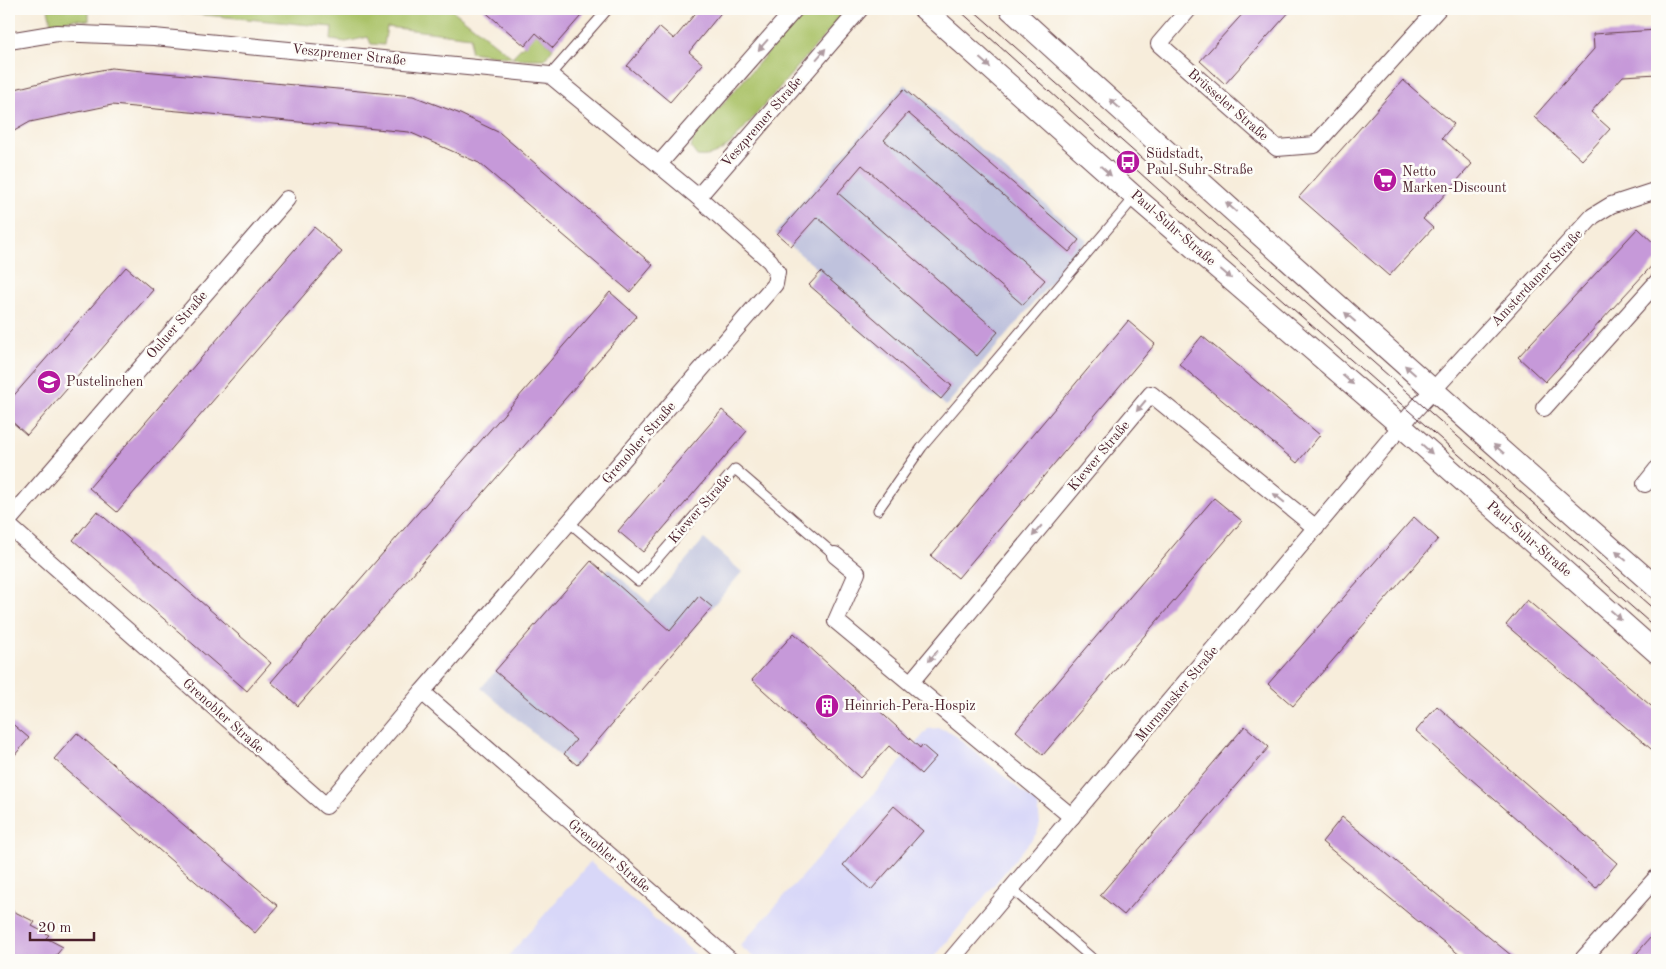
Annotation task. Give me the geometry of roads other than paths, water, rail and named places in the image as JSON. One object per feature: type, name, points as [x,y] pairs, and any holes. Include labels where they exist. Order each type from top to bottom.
[{"type":"street","points":[[658,164],[795,9]]},
{"type":"street","name":"Veszpremer Straße","points":[[698,197],[860,9]]},
{"type":"street","name":"Paul-Suhr-Straße","points":[[924,9],[1135,197],[1401,426],[1657,652]]},
{"type":"street","points":[[1010,9],[1432,390],[1657,588]]},
{"type":"street","name":"Brüsseler Straße","points":[[1189,9],[1159,44],[1277,148],[1315,145],[1438,9]]},
{"type":"street","name":"Veszpremer Straße","points":[[9,41],[57,33],[154,37],[550,75]]},
{"type":"street","points":[[550,75],[698,197]]},
{"type":"street","name":"Amsterdamer Straße","points":[[1432,390],[1593,216],[1611,205],[1657,190]]},
{"type":"street","name":"Grenobler Straße","points":[[9,526],[326,806],[422,692],[775,284],[777,272],[770,261],[698,197]]},
{"type":"street","name":"Ouluer Straße","points":[[9,520],[287,199]]},
{"type":"street","points":[[1544,408],[1657,282]]},
{"type":"street","points":[[1401,426],[1432,390]]},
{"type":"street","name":"Kiewer Straße","points":[[911,682],[1151,394],[1316,528]]},
{"type":"street","name":"Murmansker Straße","points":[[951,960],[1401,426]]},
{"type":"street","points":[[1645,484],[1657,469]]},
{"type":"street","name":"Kiewer Straße","points":[[835,555],[857,573],[836,621],[1072,817]]},
{"type":"street","name":"Grenobler Straße","points":[[422,692],[730,960]]},
{"type":"street","points":[[1582,960],[1657,877]]},
{"type":"lane","points":[[550,75],[608,9]]},
{"type":"lane","points":[[878,510],[922,447],[1135,197]]},
{"type":"lane","name":"Kiewer Straße","points":[[570,523],[638,581],[735,469],[835,555]]},
{"type":"lane","points":[[1011,888],[1094,960]]},
{"type":"tram line","points":[[958,9],[1210,236],[1657,629]]},
{"type":"tram line","points":[[972,9],[1657,612]]},
{"type":"place","name":"Südstadt, Paul-Suhr-Straße","points":[[1128,162]]},
{"type":"place","name":"Netto Marken-Discount","points":[[1385,180]]},
{"type":"place","name":"Pustelinchen","points":[[49,382]]},
{"type":"place","name":"Heinrich-Pera-Hospiz","points":[[827,706]]}]
